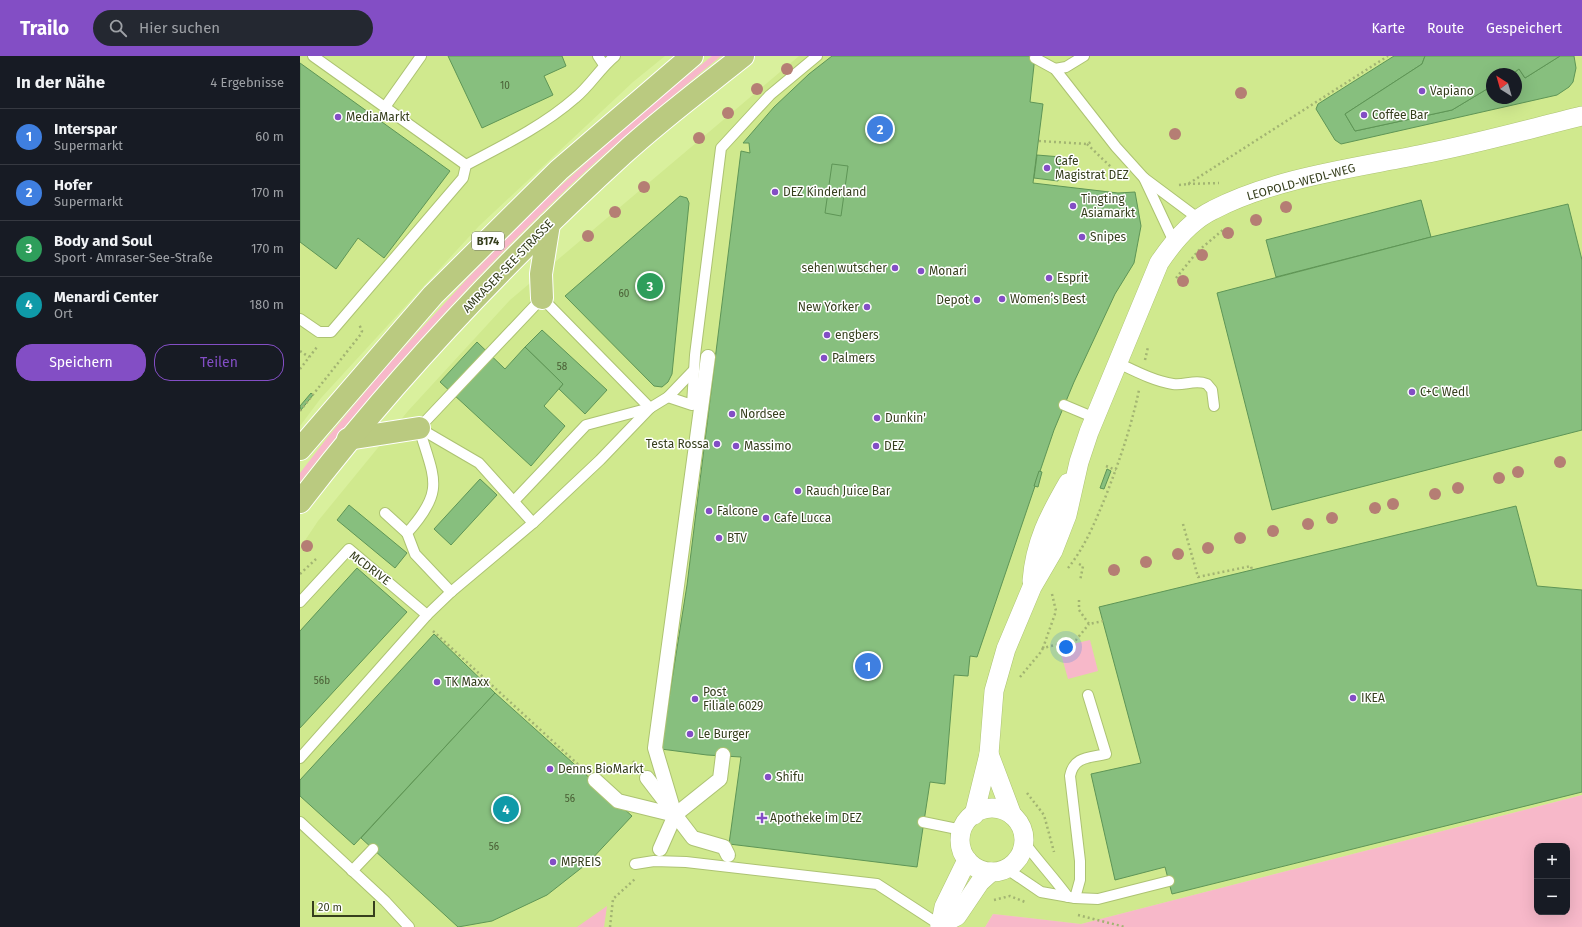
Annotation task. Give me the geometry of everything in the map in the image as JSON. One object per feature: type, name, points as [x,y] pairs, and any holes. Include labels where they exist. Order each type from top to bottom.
[{"type":"main road","name":"B174","points":[[300,449],[433,295],[559,170],[692,56]]},
{"type":"main road","name":"AMRASER-SEE-STRASSE","points":[[300,502],[348,439],[461,315],[549,224],[624,153],[743,56]]},
{"type":"main road","points":[[542,298],[541,274],[549,224]]},
{"type":"main road","points":[[348,439],[419,428]]},
{"type":"street","name":"LEOPOLD-WEDL-WEG","points":[[974,814],[989,754],[992,705],[996,680],[1006,649],[1032,587],[1034,558],[1039,543],[1052,511],[1079,462],[1095,418],[1159,262],[1174,242],[1212,210],[1281,185],[1364,165],[1424,154],[1582,116]]},
{"type":"street","points":[[675,814],[655,748],[708,358]]},
{"type":"street","name":"LEOPOLD-WEDL-WEG","points":[[989,754],[1012,815]]},
{"type":"street","points":[[657,855],[675,814],[720,779],[723,755]]},
{"type":"street","points":[[648,778],[693,838],[724,847],[728,855]]},
{"type":"street","points":[[596,780],[618,801],[675,814]]},
{"type":"street","points":[[940,926],[958,916],[980,882],[999,870],[1016,862],[1022,853],[1024,842],[1023,832],[1019,822],[1012,815],[1003,810],[993,808],[974,814],[962,830],[961,841],[962,851],[967,860],[974,866],[999,870]]},
{"type":"street","points":[[940,926],[944,907],[967,860]]},
{"type":"lane","points":[[313,56],[466,165]]},
{"type":"lane","points":[[385,107],[421,56]]},
{"type":"lane","points":[[598,56],[604,65]]},
{"type":"lane","points":[[300,319],[318,332],[331,332],[463,178],[466,165],[543,122],[577,98],[604,65],[615,56]]},
{"type":"lane","points":[[668,397],[692,405],[694,371],[721,148],[770,95],[817,56]]},
{"type":"lane","points":[[1055,69],[1066,67],[1084,56]]},
{"type":"lane","points":[[1035,58],[1055,69],[1106,135],[1144,178],[1200,219]]},
{"type":"lane","points":[[1144,178],[1174,242]]},
{"type":"lane","points":[[419,428],[542,298],[650,408]]},
{"type":"lane","points":[[1118,363],[1142,374],[1174,384],[1199,382],[1207,384],[1212,390],[1214,406]]},
{"type":"lane","points":[[300,758],[427,615],[533,523],[600,460],[650,408],[668,397],[694,371]]},
{"type":"lane","points":[[1064,405],[1095,418]]},
{"type":"lane","points":[[514,501],[586,425],[650,408]]},
{"type":"lane","points":[[419,428],[479,463],[533,523]]},
{"type":"lane","points":[[407,533],[429,505],[434,490],[431,471],[419,428]]},
{"type":"lane","points":[[386,513],[407,533],[415,554],[452,592]]},
{"type":"lane","name":"MCDRIVE","points":[[300,602],[349,549],[427,615]]},
{"type":"lane","points":[[1072,897],[1080,880],[1080,861],[1071,772],[1076,762],[1106,754],[1088,694]]},
{"type":"lane","points":[[300,822],[389,905],[409,927]]},
{"type":"lane","points":[[923,822],[962,830]]},
{"type":"lane","points":[[1024,842],[1036,859],[1072,897]]},
{"type":"lane","points":[[352,871],[373,849]]},
{"type":"lane","points":[[635,864],[657,855],[700,863],[877,884],[940,926]]},
{"type":"lane","points":[[999,870],[1041,892],[1098,899],[1169,881]]},
{"type":"path","points":[[1177,186],[1188,184],[1388,56]]},
{"type":"path","points":[[1039,141],[1087,144],[1106,135]]},
{"type":"path","points":[[1174,281],[1198,251],[1228,226]]},
{"type":"path","points":[[300,412],[361,334],[362,331],[358,322]]},
{"type":"path","points":[[1065,573],[1074,561],[1092,530],[1116,470],[1132,423],[1149,342]]},
{"type":"path","points":[[300,351],[309,357],[300,369]]},
{"type":"path","points":[[1106,466],[1116,470]]},
{"type":"path","points":[[1183,524],[1198,577],[1251,566],[1252,570]]},
{"type":"path","points":[[1079,564],[1083,566],[1080,580]]},
{"type":"path","points":[[1023,664],[1018,678],[1043,648],[1056,611],[1051,590],[1048,597]]},
{"type":"path","points":[[1078,600],[1079,610],[1089,624]]},
{"type":"path","points":[[1043,648],[1076,640],[1089,624],[1102,621]]},
{"type":"path","points":[[416,626],[427,636],[432,630],[596,780]]},
{"type":"path","points":[[1023,788],[1042,810],[1046,820],[1051,844],[1059,864],[1053,876]]},
{"type":"path","points":[[610,927],[613,900],[657,855]]},
{"type":"path","points":[[990,903],[998,897],[1010,896],[1031,905],[1041,892]]},
{"type":"shaded area","points":[[300,56],[665,56],[633,82],[479,226],[321,398],[300,426]]},
{"type":"shaded area","points":[[712,56],[721,56],[633,130],[569,187],[451,306],[389,375],[300,482],[300,473],[327,438],[386,367],[468,278],[545,200],[645,110]]},
{"type":"shaded area","points":[[799,56],[1582,56],[1582,795],[1081,924],[993,914],[985,927],[300,927],[300,548],[318,521],[408,411],[510,300]]},
{"type":"shaded area","points":[[1090,640],[1098,671],[1068,679],[1059,647]]},
{"type":"shaded area","points":[[1582,795],[1582,927],[985,927],[993,914],[1081,924]]},
{"type":"shaded area","points":[[607,906],[604,927],[577,927]]},
{"type":"building","points":[[448,56],[562,56],[566,66],[544,76],[553,95],[482,128]]},
{"type":"building","name":"DEZ","points":[[832,56],[1035,56],[1030,102],[1043,104],[1033,183],[1118,193],[1135,192],[1141,226],[1134,263],[1115,294],[1074,382],[1054,430],[977,657],[970,656],[968,676],[954,675],[945,784],[930,782],[917,867],[729,844],[741,757],[707,755],[661,749],[687,585],[741,151],[750,153],[749,143],[743,143],[774,107],[809,74]]},
{"type":"building","points":[[1394,56],[1425,56],[1422,64],[1345,114],[1355,131],[1452,110],[1486,90],[1486,104],[1517,104],[1341,144],[1335,140],[1316,109],[1318,104]]},
{"type":"building","points":[[1425,56],[1560,56],[1525,78],[1522,74],[1522,68],[1486,68],[1486,90],[1452,110],[1355,131],[1345,114],[1422,64]]},
{"type":"building","points":[[1560,56],[1574,56],[1576,68],[1573,82],[1569,87],[1557,95],[1522,103],[1522,74],[1525,78]]},
{"type":"building","name":"MediaMarkt","points":[[300,63],[450,171],[384,258],[358,238],[336,269],[300,242]]},
{"type":"building","name":"Cafe Magistrat DEZ","points":[[1037,155],[1061,157],[1058,181],[1034,178]]},
{"type":"building","points":[[832,164],[848,166],[841,216],[825,213]]},
{"type":"building","points":[[680,196],[687,198],[689,203],[672,374],[668,382],[662,387],[654,386],[565,296]]},
{"type":"building","points":[[1421,200],[1431,237],[1276,277],[1266,240]]},
{"type":"building","name":"C+C Wedl","points":[[1568,204],[1582,260],[1582,430],[1272,510],[1217,293],[1431,237]]},
{"type":"building","points":[[542,330],[607,390],[585,414],[559,389],[563,384],[525,347]]},
{"type":"building","points":[[477,342],[505,369],[525,347],[563,384],[544,406],[565,426],[531,466],[440,382]]},
{"type":"building","points":[[311,393],[313,395],[301,410],[300,406]]},
{"type":"building","points":[[1107,469],[1111,471],[1104,489],[1100,488]]},
{"type":"building","points":[[1039,471],[1042,472],[1038,487],[1034,486]]},
{"type":"building","points":[[480,479],[497,495],[451,545],[434,529]]},
{"type":"building","points":[[349,505],[407,553],[395,568],[337,520]]},
{"type":"building","name":"IKEA","points":[[1516,506],[1537,586],[1582,590],[1582,792],[1172,894],[1165,867],[1115,880],[1091,774],[1141,763],[1099,607]]},
{"type":"building","points":[[357,568],[407,612],[300,728],[300,631]]},
{"type":"building","points":[[434,634],[495,693],[354,845],[300,796],[300,780]]},
{"type":"building","points":[[495,693],[632,816],[589,862],[547,895],[492,921],[458,927],[361,838]]},
{"type":"place","name":"Vapiano","points":[[1422,91]]},
{"type":"place","name":"Coffee Bar","points":[[1364,115]]},
{"type":"place","name":"MediaMarkt","points":[[338,117]]},
{"type":"place","name":"Hofer","points":[[880,129]]},
{"type":"place","name":"Cafe Magistrat DEZ","points":[[1047,168]]},
{"type":"place","name":"DEZ Kinderland","points":[[775,192]]},
{"type":"place","name":"Tingting Asiamarkt","points":[[1073,206]]},
{"type":"place","name":"Snipes","points":[[1082,237]]},
{"type":"place","name":"sehen wutscher","points":[[895,268]]},
{"type":"place","name":"Monari","points":[[921,271]]},
{"type":"place","name":"Esprit","points":[[1049,278]]},
{"type":"place","name":"Body and Soul","points":[[650,286]]},
{"type":"place","name":"Women’s Best","points":[[1002,299]]},
{"type":"place","name":"Depot","points":[[977,300]]},
{"type":"place","name":"New Yorker","points":[[867,307]]},
{"type":"place","name":"engbers","points":[[827,335]]},
{"type":"place","name":"Palmers","points":[[824,358]]},
{"type":"place","name":"C+C Wedl","points":[[1412,392]]},
{"type":"place","name":"Nordsee","points":[[732,414]]},
{"type":"place","name":"Dunkin'","points":[[877,418]]},
{"type":"place","name":"Testa Rossa","points":[[717,444]]},
{"type":"place","name":"Massimo","points":[[736,446]]},
{"type":"place","name":"DEZ","points":[[876,446]]},
{"type":"place","name":"Rauch Juice Bar","points":[[798,491]]},
{"type":"place","name":"Falcone","points":[[709,511]]},
{"type":"place","name":"Cafe Lucca","points":[[766,518]]},
{"type":"place","name":"BTV","points":[[719,538]]},
{"type":"place","name":"Interspar","points":[[868,666]]},
{"type":"place","name":"TK Maxx","points":[[437,682]]},
{"type":"place","name":"IKEA","points":[[1353,698]]},
{"type":"place","name":"Post Filiale 6029","points":[[695,699]]},
{"type":"place","name":"Le Burger","points":[[690,734]]},
{"type":"place","name":"Denns BioMarkt","points":[[550,769]]},
{"type":"place","name":"Shifu","points":[[768,777]]},
{"type":"place","name":"Menardi Center","points":[[506,809]]},
{"type":"place","name":"Apotheke im DEZ","points":[[762,818]]},
{"type":"place","name":"MPREIS","points":[[553,862]]}]
